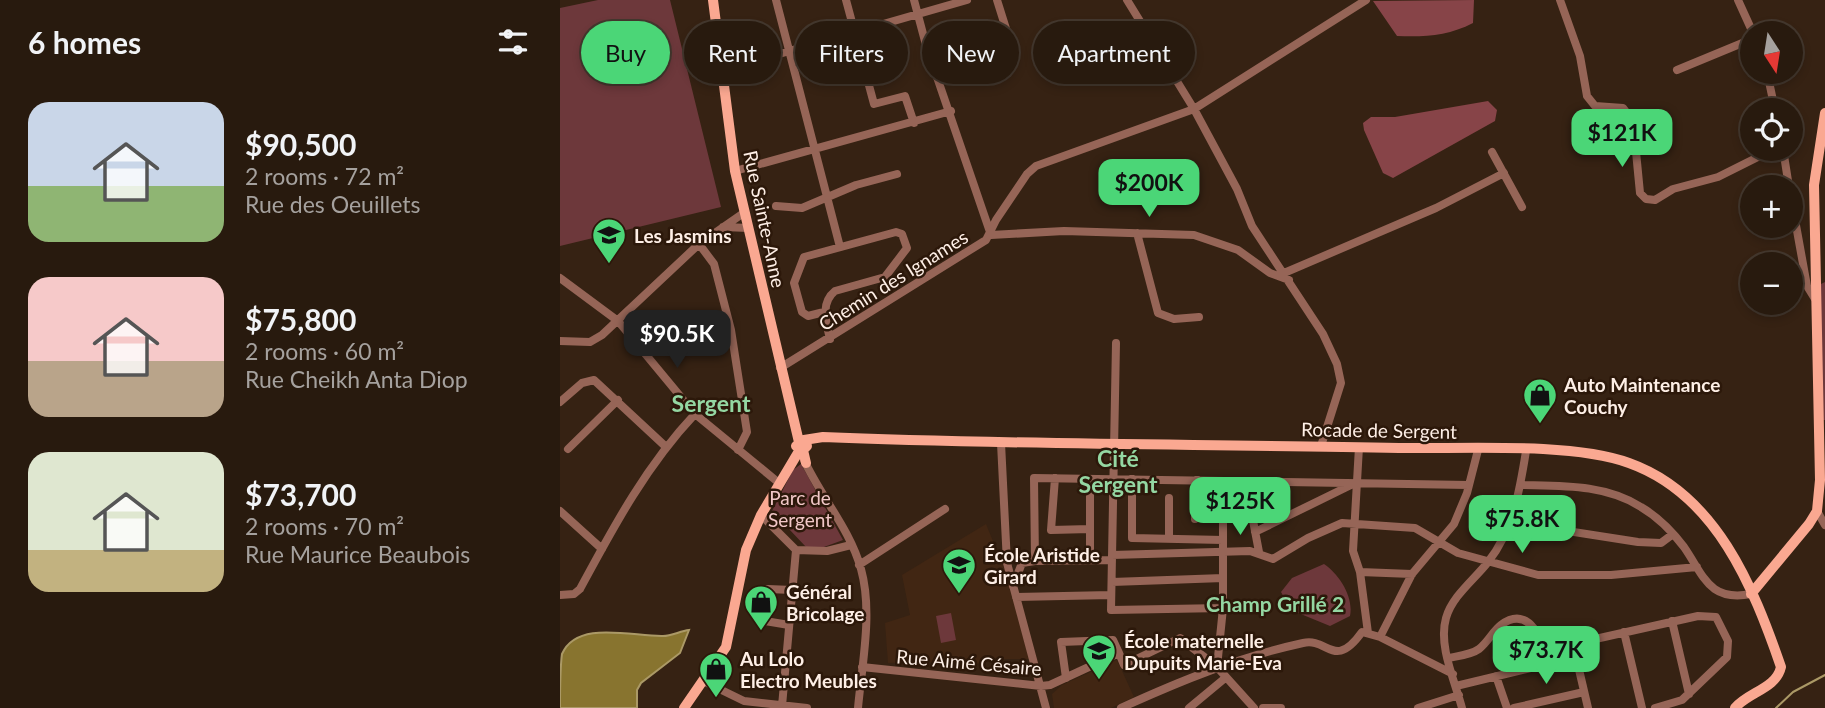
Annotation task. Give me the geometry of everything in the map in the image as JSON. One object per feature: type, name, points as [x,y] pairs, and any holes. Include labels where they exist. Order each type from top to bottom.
[{"type":"main road","name":"Rue Sainte-Anne","points":[[713,0],[715,21]]},
{"type":"main road","name":"Rue Sainte-Anne","points":[[722,84],[735,171],[800,447]]},
{"type":"main road","points":[[1751,594],[1817,511],[1823,480],[1815,299],[1820,282],[1814,185],[1825,113]]},
{"type":"main road","name":"Rocade de Sergent","points":[[800,447],[823,437],[1001,443],[1321,446],[1581,452],[1629,463],[1670,485],[1701,509],[1720,534],[1751,594],[1782,667],[1771,684],[1742,699],[1735,708]]},
{"type":"main road","points":[[800,447],[806,463]]},
{"type":"main road","points":[[684,708],[720,657],[732,634],[746,550],[761,515],[800,447]]},
{"type":"street","points":[[776,0],[840,247]]},
{"type":"street","points":[[846,0],[852,21]]},
{"type":"street","points":[[914,0],[991,235],[1065,231],[1207,238],[1238,250],[1270,273],[1286,277],[1426,213],[1504,173]]},
{"type":"street","points":[[902,21],[967,0]]},
{"type":"street","points":[[997,0],[1004,21]]},
{"type":"street","points":[[1127,0],[1194,109],[1237,189],[1252,226],[1323,334],[1337,364],[1341,383],[1321,446]]},
{"type":"street","name":"Chemin des Ignames","points":[[780,368],[830,339],[991,235],[996,220],[1027,174],[1036,166],[1194,109],[1366,0]]},
{"type":"street","points":[[1560,0],[1580,56],[1587,96],[1595,106],[1623,108],[1633,121],[1640,193],[1646,199],[1655,200],[1673,189],[1718,177],[1750,161]]},
{"type":"street","points":[[1738,0],[1748,21]]},
{"type":"street","points":[[1677,70],[1740,44]]},
{"type":"street","points":[[781,53],[795,49]]},
{"type":"street","points":[[869,84],[874,104],[905,96],[914,123]]},
{"type":"street","points":[[735,171],[950,111]]},
{"type":"street","points":[[1492,152],[1522,206]]},
{"type":"street","points":[[776,206],[803,208],[872,179],[897,174]]},
{"type":"street","points":[[560,341],[590,342],[618,321],[699,244],[745,212]]},
{"type":"street","points":[[723,227],[749,228]]},
{"type":"street","points":[[824,312],[808,316],[803,314],[794,279],[804,257],[896,232],[904,237],[907,248],[885,276],[832,293],[824,312],[830,339]]},
{"type":"street","points":[[1137,233],[1158,313],[1174,319],[1199,317]]},
{"type":"street","points":[[1798,238],[1807,286],[1815,299]]},
{"type":"street","points":[[699,244],[714,264],[731,330],[747,432],[738,450]]},
{"type":"street","points":[[560,278],[618,321],[695,414],[779,483]]},
{"type":"street","points":[[1116,343],[1111,610],[1223,608]]},
{"type":"street","points":[[560,402],[582,383],[594,380],[665,446]]},
{"type":"street","points":[[569,449],[618,400]]},
{"type":"street","points":[[560,595],[574,594],[580,589],[638,484],[665,446],[695,414]]},
{"type":"street","points":[[1001,443],[1007,565],[1046,708]]},
{"type":"street","points":[[1359,447],[1353,551],[1360,572],[1368,633]]},
{"type":"street","points":[[1380,638],[1412,574],[1454,524],[1479,450]]},
{"type":"street","points":[[1462,708],[1448,658],[1446,617],[1457,598],[1490,561],[1509,522],[1521,485],[1526,450]]},
{"type":"street","points":[[806,463],[851,545],[859,565],[865,598],[858,708]]},
{"type":"street","points":[[1035,561],[1034,478],[1469,485]]},
{"type":"street","points":[[1055,478],[1051,530],[1090,529]]},
{"type":"street","points":[[1090,479],[1090,560]]},
{"type":"street","points":[[1132,479],[1132,538]]},
{"type":"street","points":[[1195,519],[1197,480]]},
{"type":"street","points":[[1217,667],[1223,608],[1223,481]]},
{"type":"street","points":[[1251,481],[1255,532],[1259,552],[1264,558],[1273,559],[1308,538],[1342,523],[1355,526],[1415,528],[1458,553],[1538,575],[1560,577],[1697,567]]},
{"type":"street","points":[[1255,532],[1356,483]]},
{"type":"street","points":[[1521,485],[1579,487],[1616,495],[1640,506],[1673,534],[1717,591],[1732,596],[1751,594]]},
{"type":"street","points":[[1169,498],[1169,539]]},
{"type":"street","points":[[859,565],[945,509]]},
{"type":"street","points":[[1817,511],[1825,525]]},
{"type":"street","points":[[560,512],[602,549]]},
{"type":"street","points":[[761,515],[796,550],[827,551],[851,545]]},
{"type":"street","points":[[1509,522],[1521,521],[1638,542],[1661,543],[1673,534]]},
{"type":"street","points":[[1112,538],[1223,540]]},
{"type":"street","points":[[782,705],[796,550]]},
{"type":"street","points":[[1007,565],[1035,561],[1259,552]]},
{"type":"street","points":[[1682,568],[1688,553]]},
{"type":"street","points":[[1013,586],[1023,563]]},
{"type":"street","points":[[1360,572],[1412,574]]},
{"type":"street","points":[[1112,582],[1223,578]]},
{"type":"street","points":[[789,625],[765,621],[768,589],[792,590]]},
{"type":"street","points":[[1016,597],[1111,596]]},
{"type":"street","points":[[1588,708],[1573,644],[1672,621],[1713,615],[1720,620],[1729,648],[1727,657],[1682,700],[1655,708]]},
{"type":"street","points":[[1448,658],[1477,651],[1498,627],[1508,620],[1521,620],[1535,627],[1544,641],[1549,664]]},
{"type":"street","points":[[1672,621],[1689,694]]},
{"type":"street","points":[[1121,708],[1250,655],[1312,641],[1333,652],[1347,649],[1362,632],[1453,674]]},
{"type":"street","points":[[1624,632],[1642,708]]},
{"type":"street","points":[[1066,678],[1061,642],[1113,640],[1124,665],[1180,638],[1217,667],[1224,679],[1254,708]]},
{"type":"street","name":"Rue Aimé Césaire","points":[[862,667],[1041,686],[1066,678],[1119,653]]},
{"type":"street","points":[[1418,708],[1496,676],[1576,657]]},
{"type":"street","points":[[1496,676],[1507,708]]},
{"type":"street","points":[[1189,708],[1224,679]]},
{"type":"street","points":[[703,681],[743,704],[807,708]]},
{"type":"street","points":[[1514,708],[1584,692]]},
{"type":"street","points":[[1263,708],[1281,708]]},
{"type":"shaded area","points":[[1474,0],[1473,23],[1445,33],[1417,36],[1397,36],[1373,1]]},
{"type":"shaded area","points":[[1488,101],[1497,110],[1495,121],[1393,178],[1383,173],[1364,130],[1363,123],[1371,117],[1395,117]]},
{"type":"shaded area","name":"École Aristide Girard","points":[[986,524],[1006,573],[1029,659],[1002,659],[1002,656],[974,665],[973,661],[888,663],[885,623],[910,615],[902,575]]},
{"type":"shaded area","points":[[689,630],[680,653],[641,683],[637,690],[637,708],[560,708],[562,654],[569,643],[593,633],[663,636]]},
{"type":"shaded area","name":"École maternelle Dupuits Marie-Eva","points":[[1117,660],[1134,697],[1111,708],[1054,708],[1052,694],[1062,685]]},
{"type":"green space","points":[[598,0],[670,0],[684,57],[684,84],[691,84],[721,207],[560,246],[560,8]]},
{"type":"green space","points":[[1825,282],[1825,420],[1822,420],[1817,286]]},
{"type":"green space","name":"Parc de Sergent","points":[[801,464],[843,540],[824,547],[806,547],[772,511],[793,470]]},
{"type":"green space","points":[[1324,564],[1344,587],[1351,609],[1350,616],[1330,626],[1291,610],[1281,592],[1292,578]]},
{"type":"green space","points":[[951,613],[956,640],[941,643],[936,616]]},
{"type":"waterway","points":[[1776,708],[1793,692],[1825,675]]},
{"type":"place","name":"Les Jasmins","points":[[609,265]]},
{"type":"place","name":"Auto Maintenance Couchy","points":[[1540,425]]},
{"type":"place","name":"École Aristide Girard","points":[[959,595]]},
{"type":"place","name":"Général Bricolage","points":[[761,632]]},
{"type":"place","name":"École maternelle Dupuits Marie-Eva","points":[[1099,681]]},
{"type":"place","name":"Au Lolo Electro Meubles","points":[[716,699]]},
{"type":"district","name":"Sergent","points":[[711,403]]},
{"type":"district","name":"Cité Sergent","points":[[1118,471]]},
{"type":"district","name":"Champ Grillé 2","points":[[1275,603]]}]
